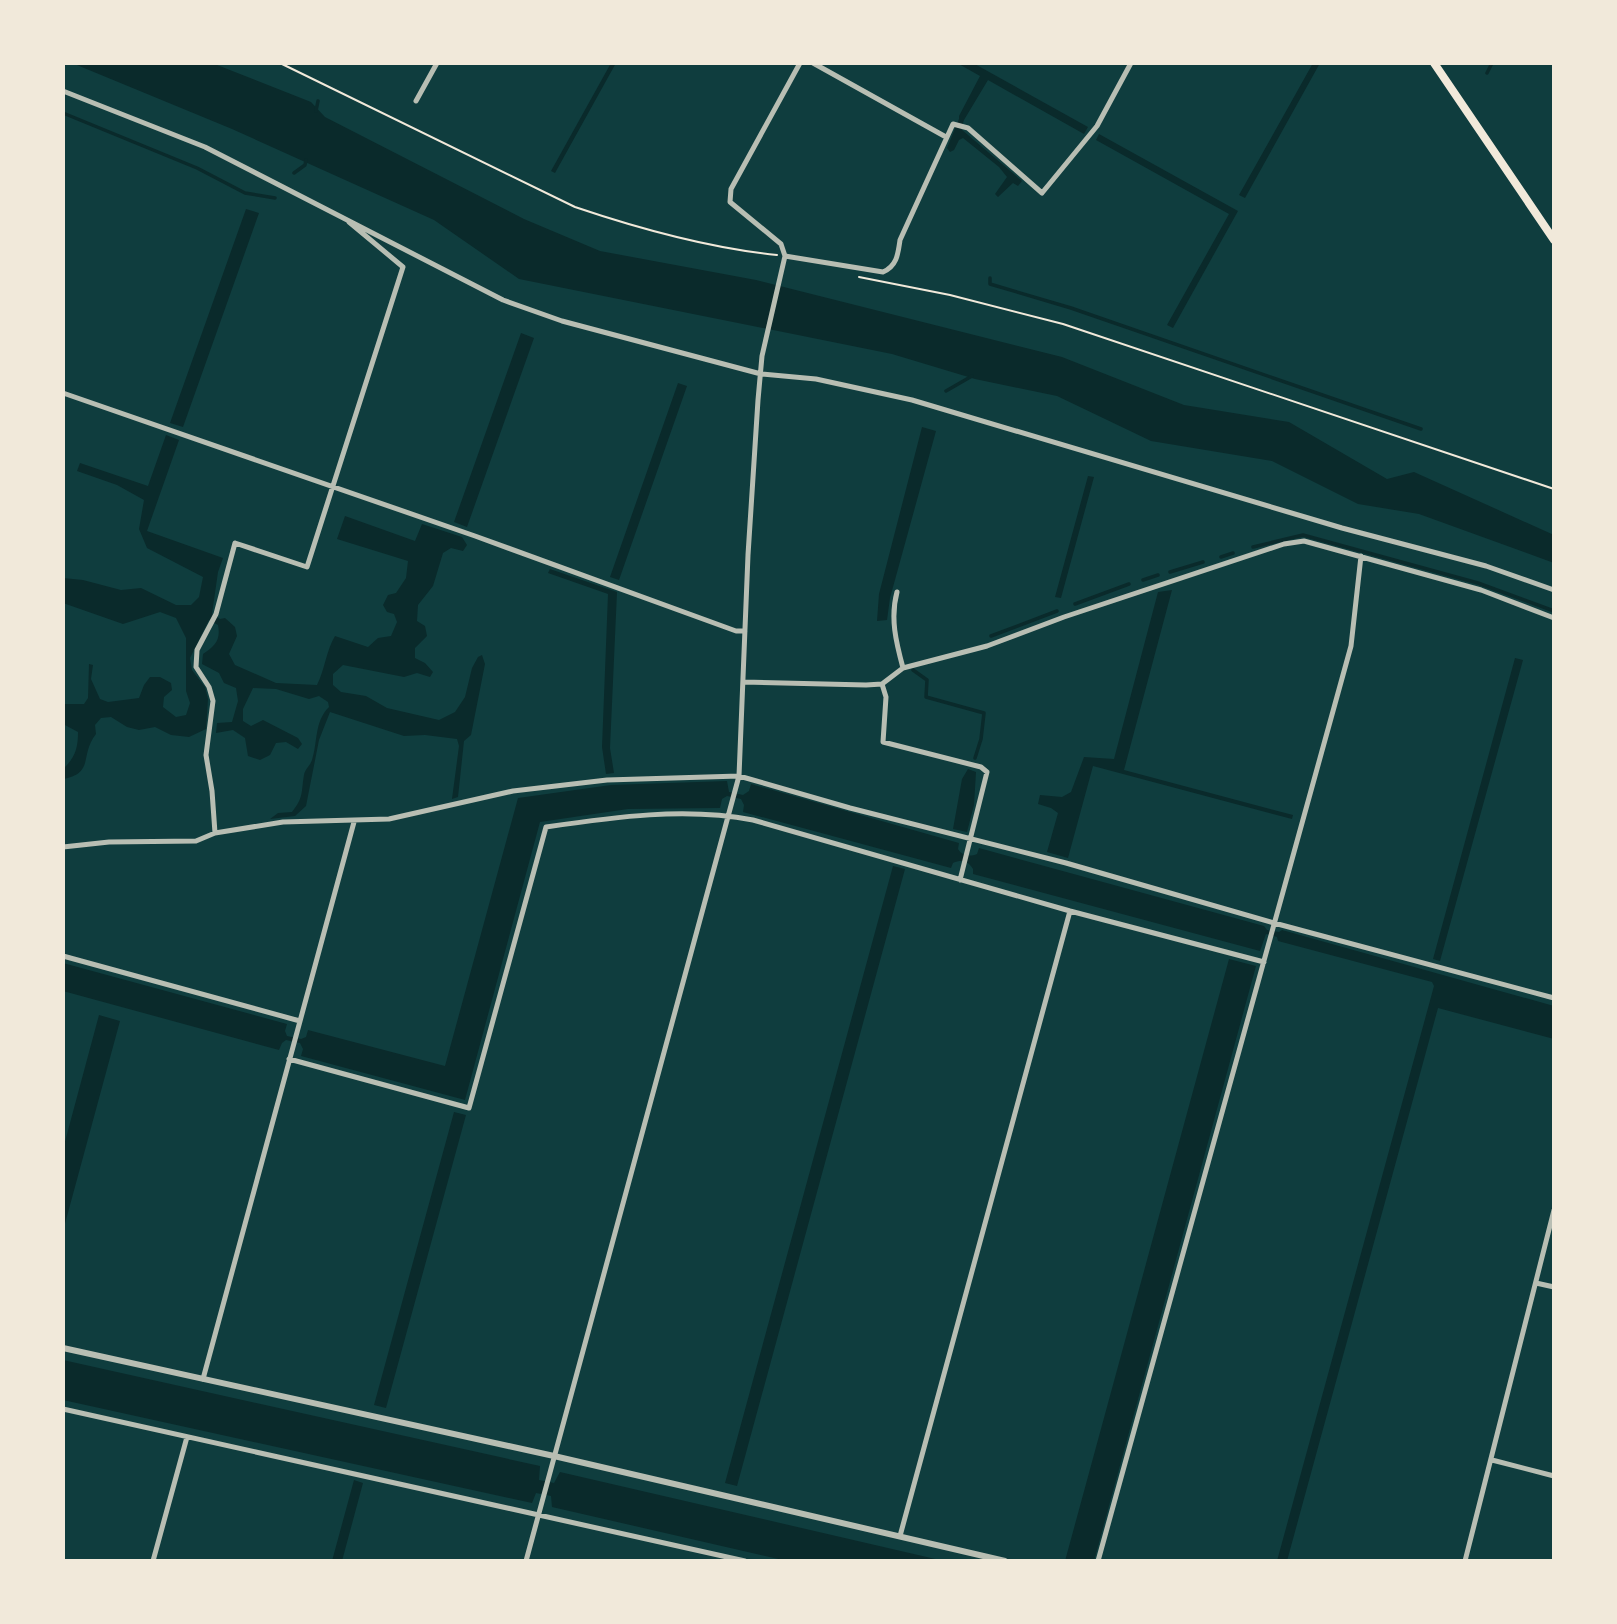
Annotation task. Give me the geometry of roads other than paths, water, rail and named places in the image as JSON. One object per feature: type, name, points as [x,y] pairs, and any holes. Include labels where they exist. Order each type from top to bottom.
[{"type":"main road","points":[[1434,63],[1554,240]]},
{"type":"street","points":[[416,101],[437,63]]},
{"type":"street","points":[[526,1561],[739,776],[748,555],[762,356],[785,256],[781,244],[730,202],[731,189],[800,63]]},
{"type":"street","points":[[813,63],[946,137]]},
{"type":"street","points":[[785,256],[883,272],[891,268],[896,261],[900,240],[953,124],[960,124],[1042,193],[1097,126],[1132,63]]},
{"type":"street","points":[[63,91],[205,147],[503,300],[562,321],[761,374],[816,379],[912,400],[1342,528],[1486,566],[1554,590]]},
{"type":"street","points":[[215,833],[206,755],[213,701],[209,687],[196,667],[197,650],[216,614],[235,543],[307,567],[403,267],[342,215]]},
{"type":"street","points":[[63,393],[736,631],[745,631]]},
{"type":"street","points":[[744,682],[882,684],[903,668],[987,646],[1064,617],[1284,544],[1304,541],[1481,590],[1554,618]]},
{"type":"street","points":[[1098,1561],[1351,646],[1361,556]]},
{"type":"street","points":[[897,592],[894,635],[903,668]]},
{"type":"street","points":[[882,684],[886,697],[883,742],[981,767],[987,772],[960,880]]},
{"type":"street","points":[[63,847],[109,842],[196,841],[215,833],[283,822],[389,819],[539,787],[571,786],[607,780],[739,776],[1066,863],[1273,926],[1554,999]]},
{"type":"street","points":[[289,1059],[469,1108],[546,827],[625,816],[730,816],[753,820],[1070,911],[1264,962]]},
{"type":"street","points":[[203,1379],[354,822]]},
{"type":"street","points":[[900,1536],[1070,911]]},
{"type":"street","points":[[63,956],[300,1021]]},
{"type":"street","points":[[1465,1561],[1554,1210]]},
{"type":"street","points":[[1536,1283],[1554,1287]]},
{"type":"street","points":[[63,1348],[554,1456],[1005,1561]]},
{"type":"street","points":[[63,1409],[745,1561]]},
{"type":"street","points":[[153,1561],[187,1437]]},
{"type":"street","points":[[1492,1460],[1554,1476]]},
{"type":"water","points":[[72,63],[212,63],[311,102],[325,117],[524,219],[600,251],[756,280],[1062,357],[1184,405],[1289,422],[1387,479],[1414,472],[1554,535],[1554,563],[1419,514],[1358,504],[1272,461],[1151,441],[1057,396],[975,379],[892,354],[519,279],[434,220],[232,129]]},
{"type":"water","points":[[611,63],[616,63],[555,173],[551,171]]},
{"type":"water","points":[[957,63],[973,63],[1088,127],[1084,134],[988,80],[961,129],[1022,181],[1018,186],[1013,183],[998,197],[995,194],[1007,177],[999,167],[963,138],[954,150],[950,152],[947,148],[959,116],[980,76]]},
{"type":"water","points":[[1313,63],[1320,63],[1245,198],[1239,195]]},
{"type":"water","points":[[1099,134],[1238,211],[1173,328],[1167,325],[1229,214],[1096,140]]},
{"type":"water","points":[[246,209],[259,213],[183,427],[170,423]]},
{"type":"water","points":[[521,333],[534,338],[467,527],[454,522]]},
{"type":"water","points":[[678,383],[687,386],[619,580],[610,577]]},
{"type":"water","points":[[922,427],[936,431],[890,598],[887,620],[877,621],[879,594]]},
{"type":"water","points":[[166,435],[179,440],[147,531],[223,558],[218,572],[212,614],[220,619],[225,618],[235,627],[237,636],[229,654],[235,665],[276,683],[317,685],[335,636],[368,647],[378,638],[391,636],[397,622],[394,614],[387,612],[383,605],[388,595],[396,593],[406,578],[408,561],[337,539],[345,516],[415,541],[422,524],[462,537],[467,545],[463,551],[451,548],[443,553],[433,586],[418,605],[417,621],[425,626],[427,636],[415,648],[415,658],[425,663],[433,672],[430,677],[417,673],[404,677],[343,665],[333,674],[333,685],[341,692],[366,696],[387,708],[439,720],[455,712],[465,697],[472,668],[482,655],[485,664],[471,735],[464,741],[458,797],[452,799],[459,746],[457,739],[425,735],[404,736],[330,712],[319,740],[306,806],[295,816],[270,819],[278,813],[292,812],[299,802],[321,719],[329,707],[328,702],[319,696],[309,699],[276,689],[253,688],[243,709],[243,721],[251,726],[263,720],[298,738],[302,744],[298,749],[286,742],[276,743],[270,755],[260,760],[248,756],[245,738],[233,730],[216,733],[217,723],[232,722],[238,701],[236,688],[224,683],[219,673],[202,664],[203,654],[214,645],[219,635],[218,625],[209,620],[190,658],[192,670],[205,687],[208,699],[206,729],[189,737],[171,735],[155,727],[139,730],[127,727],[111,717],[101,718],[95,725],[96,734],[83,768],[79,773],[63,779],[63,769],[75,752],[78,732],[63,724],[63,704],[84,704],[88,698],[89,664],[93,665],[91,679],[100,699],[108,702],[139,698],[150,677],[160,677],[171,683],[172,690],[164,697],[163,707],[176,717],[186,715],[190,703],[186,691],[186,638],[176,618],[160,612],[123,624],[63,603],[63,578],[121,590],[141,588],[176,605],[191,605],[199,597],[203,577],[147,548],[139,529],[144,500],[117,485],[77,471],[80,463],[148,486]]},
{"type":"water","points":[[1088,476],[1094,477],[1061,598],[1055,597]]},
{"type":"water","points":[[550,569],[617,592],[610,748],[614,773],[606,774],[602,747],[608,594],[548,573]]},
{"type":"water","points":[[1172,590],[1124,770],[1293,815],[1292,819],[1093,766],[1068,858],[1047,852],[1058,813],[1038,804],[1040,795],[1062,797],[1071,792],[1084,757],[1114,759],[1158,592]]},
{"type":"water","points":[[1515,658],[1523,660],[1440,961],[1433,959]]},
{"type":"water","points":[[968,769],[976,772],[974,805],[967,832],[953,829],[962,779]]},
{"type":"water","points":[[727,781],[729,792],[743,795],[749,791],[751,784],[959,843],[958,849],[966,855],[977,854],[979,848],[1264,926],[1267,930],[1282,930],[1554,1006],[1554,1039],[1438,1008],[1287,1561],[1277,1561],[1434,986],[1432,982],[1278,941],[1277,937],[1266,934],[1260,951],[973,874],[973,869],[964,862],[953,863],[951,868],[743,812],[741,799],[727,796],[722,799],[720,808],[628,809],[540,822],[465,1100],[301,1056],[303,1049],[300,1043],[286,1040],[279,1050],[63,991],[63,963],[287,1024],[287,1036],[301,1039],[306,1037],[308,1030],[445,1066],[518,798],[611,785]]},
{"type":"water","points":[[893,866],[905,869],[737,1486],[725,1483]]},
{"type":"water","points":[[1229,959],[1256,966],[1094,1561],[1065,1561]]},
{"type":"water","points":[[99,1015],[120,1021],[63,1231],[63,1149]]},
{"type":"water","points":[[454,1112],[466,1115],[386,1408],[374,1405]]},
{"type":"water","points":[[63,1360],[540,1466],[539,1480],[554,1483],[560,1472],[944,1561],[787,1561],[552,1507],[551,1496],[536,1493],[532,1503],[63,1400]]},
{"type":"water","points":[[354,1480],[363,1483],[342,1561],[332,1561]]},
{"type":"waterway","points":[[1487,73],[1492,63]]},
{"type":"waterway","points":[[316,111],[318,101]]},
{"type":"waterway","points":[[63,113],[197,168],[245,193],[275,198]]},
{"type":"waterway","points":[[294,173],[305,165],[306,160]]},
{"type":"waterway","points":[[990,278],[990,284],[1071,308],[1421,429]]},
{"type":"waterway","points":[[946,391],[972,376]]},
{"type":"waterway","points":[[1253,547],[1303,535],[1478,583],[1554,611]]},
{"type":"waterway","points":[[1221,557],[1233,553]]},
{"type":"waterway","points":[[1170,572],[1203,562]]},
{"type":"waterway","points":[[1143,580],[1158,575]]},
{"type":"waterway","points":[[1075,604],[1129,584]]},
{"type":"waterway","points":[[991,636],[1057,611]]},
{"type":"waterway","points":[[913,670],[927,680],[926,697],[984,713],[981,739],[975,758]]}]
